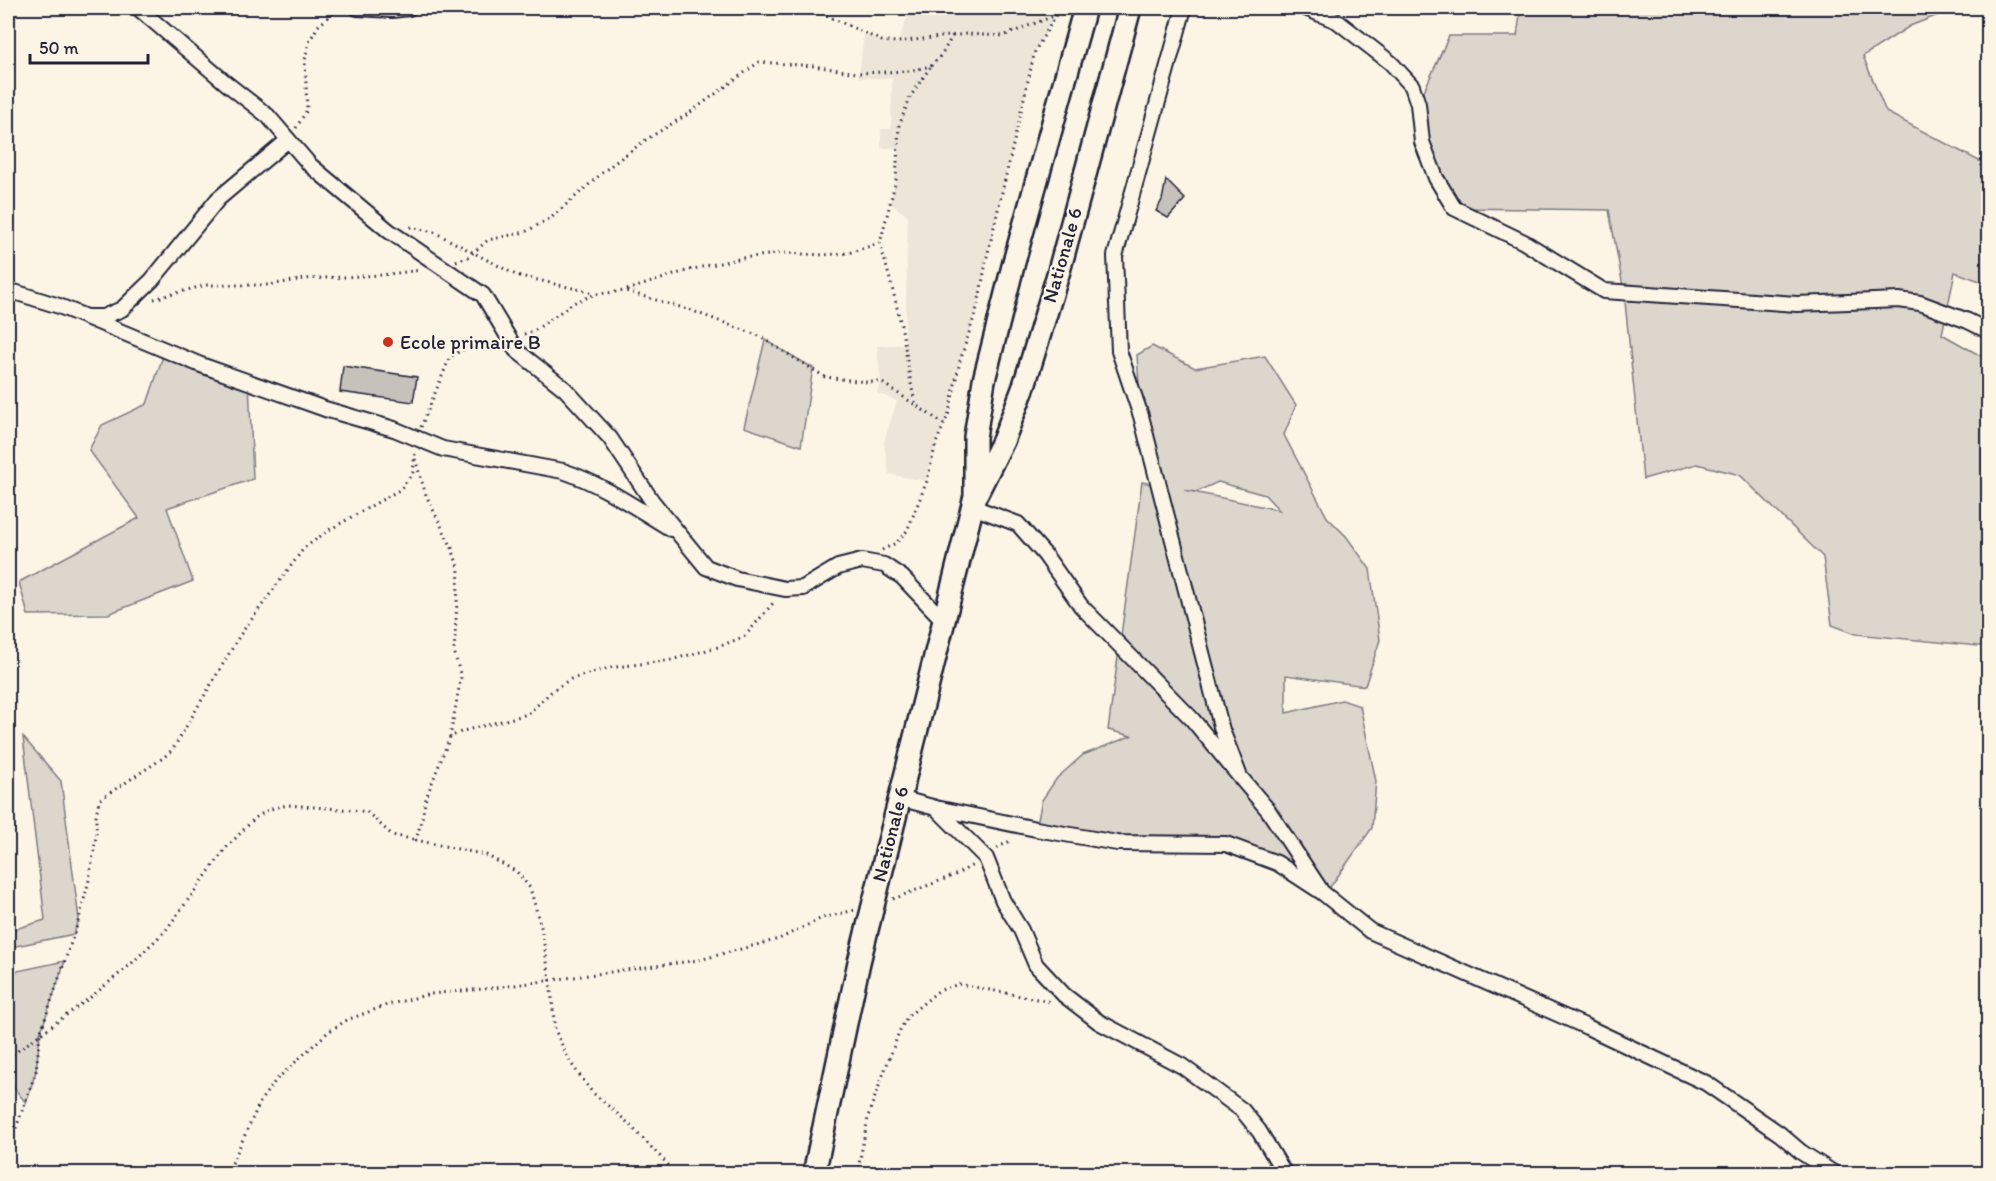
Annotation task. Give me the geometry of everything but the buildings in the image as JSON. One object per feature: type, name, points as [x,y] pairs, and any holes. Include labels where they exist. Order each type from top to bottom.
[{"type":"main road","name":"Nationale 6","points":[[974,502],[975,436],[984,380],[1014,262],[1085,8]]},
{"type":"main road","name":"Nationale 6","points":[[814,1173],[858,962],[974,502],[1003,441],[1023,389],[1059,271],[1131,8]]},
{"type":"street","points":[[138,8],[268,116],[310,165],[385,227],[483,295],[516,350],[565,389],[610,438],[652,501],[706,567],[737,579],[785,589],[803,588],[838,567],[862,561],[884,565],[902,577],[944,621]]},
{"type":"street","points":[[357,8],[392,10],[409,8]]},
{"type":"street","points":[[1184,8],[1114,256],[1119,351],[1141,416],[1222,730],[1240,777]]},
{"type":"street","points":[[1305,8],[1337,21],[1391,63],[1412,86],[1418,104],[1422,142],[1436,178],[1454,208],[1524,242],[1604,291],[1797,304],[1899,300],[1920,303],[1989,331]]},
{"type":"street","points":[[86,317],[103,317],[122,309],[152,280],[218,199],[288,140]]},
{"type":"street","points":[[8,290],[59,306],[201,365],[394,429],[443,449],[563,471],[580,477],[680,535]]},
{"type":"street","points":[[974,502],[1018,524],[1046,555],[1081,606],[1192,719],[1268,810],[1323,893]]},
{"type":"street","points":[[899,798],[1036,830],[1117,843],[1226,844],[1276,863],[1323,893],[1370,931],[1565,1017],[1706,1083],[1835,1173]]},
{"type":"street","points":[[936,808],[986,858],[1003,901],[1021,930],[1036,964],[1064,995],[1099,1022],[1182,1066],[1242,1110],[1259,1131],[1284,1173]]},
{"type":"path","points":[[288,140],[307,110],[305,60],[309,42],[318,26],[339,8]]},
{"type":"path","points":[[810,8],[882,41],[898,42],[966,34],[1003,36],[1056,15]]},
{"type":"path","points":[[862,561],[896,543],[907,531],[927,480],[936,443],[949,413],[960,361],[978,305],[1035,51],[1056,15],[1057,8]]},
{"type":"path","points":[[917,407],[898,309],[880,243],[896,180],[899,126],[910,97],[942,54],[952,35]]},
{"type":"path","points":[[152,299],[206,285],[269,285],[304,279],[382,275],[442,267],[468,257],[488,240],[525,232],[551,218],[609,167],[647,139],[688,114],[759,62],[814,66],[857,73],[909,70],[931,66]]},
{"type":"path","points":[[385,227],[418,228],[434,232],[516,275],[596,294]]},
{"type":"path","points":[[8,1151],[36,1071],[40,1034],[87,890],[96,837],[99,800],[173,749],[240,635],[304,548],[329,530],[401,489],[413,472],[417,439],[450,357],[462,350],[534,331],[573,303],[596,294],[625,291],[689,270],[742,258],[785,253],[832,255],[848,253],[880,243]]},
{"type":"path","points":[[625,291],[687,309],[757,336],[825,377],[881,382],[944,424]]},
{"type":"path","points":[[414,459],[426,495],[452,548],[459,570],[454,651],[461,677],[450,737],[426,798],[416,840]]},
{"type":"path","points":[[450,737],[463,730],[528,714],[552,690],[571,679],[609,668],[671,660],[718,647],[745,636],[785,589]]},
{"type":"path","points":[[8,1058],[130,965],[166,930],[227,847],[255,818],[270,809],[288,805],[367,812],[392,835],[486,855],[517,872],[530,888],[541,927],[555,1030],[570,1062],[592,1092],[627,1122],[677,1173]]},
{"type":"path","points":[[226,1173],[261,1100],[276,1080],[328,1032],[348,1020],[387,1005],[430,994],[699,960],[779,939],[822,918],[873,906],[955,875],[986,858],[1001,844],[1036,830]]},
{"type":"path","points":[[857,1173],[868,1113],[899,1032],[907,1017],[938,991],[959,984],[1080,1008]]},
{"type":"shaded area","points":[[928,8],[1057,8],[1056,15],[1035,51],[978,305],[960,361],[949,413],[936,443],[927,481],[889,474],[884,442],[897,401],[877,393],[881,382],[877,346],[905,344],[908,216],[890,203],[896,180],[898,148],[881,148],[881,129],[891,129],[892,78],[859,78],[864,32],[882,41],[898,42],[909,13]]},
{"type":"shaded area","points":[[1521,8],[1956,8],[1910,26],[1863,56],[1886,112],[1979,161],[1988,162],[1988,284],[1955,272],[1942,334],[1988,360],[1988,647],[1856,634],[1832,625],[1823,557],[1740,475],[1697,464],[1643,479],[1624,292],[1609,210],[1454,208],[1436,178],[1418,104],[1449,36],[1517,36]]},
{"type":"shaded area","points":[[765,340],[813,368],[801,446],[744,427]]},
{"type":"shaded area","points":[[1152,346],[1195,368],[1265,356],[1296,405],[1284,435],[1327,517],[1346,536],[1370,569],[1380,640],[1365,686],[1286,675],[1286,713],[1342,700],[1360,706],[1376,781],[1372,828],[1328,890],[1226,844],[1036,829],[1042,800],[1057,778],[1083,755],[1131,736],[1108,730],[1142,482],[1165,487],[1141,416],[1137,355]],"holes":[[[1218,482],[1265,495],[1279,510],[1184,490],[1196,492]]]},
{"type":"shaded area","points":[[165,350],[249,381],[253,479],[167,508],[193,581],[108,614],[28,615],[19,582],[139,518],[89,450],[102,425],[147,404]]},
{"type":"shaded area","points":[[23,737],[61,781],[79,919],[74,934],[16,946],[8,943],[8,916],[12,930],[45,920]]},
{"type":"shaded area","points":[[65,961],[40,1034],[36,1071],[26,1103],[8,1080],[8,973]]},
{"type":"place","name":"Ecole primaire B","points":[[388,342]]}]
